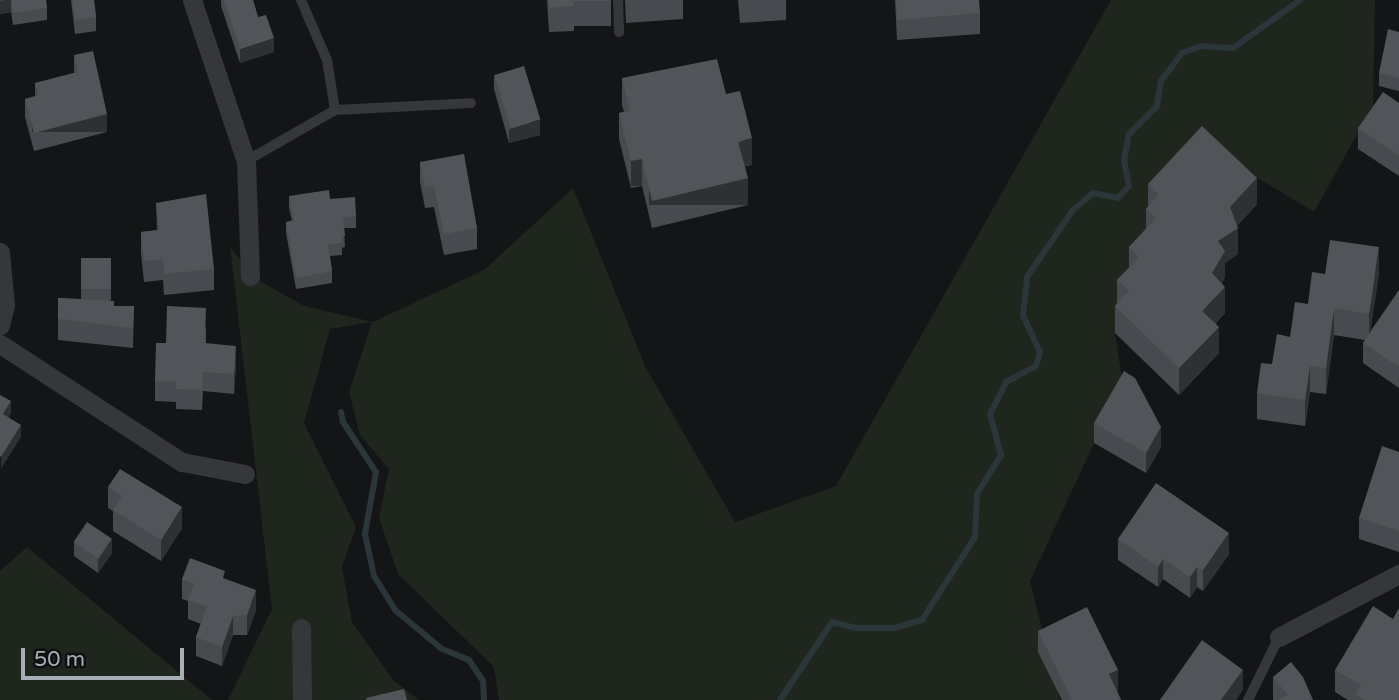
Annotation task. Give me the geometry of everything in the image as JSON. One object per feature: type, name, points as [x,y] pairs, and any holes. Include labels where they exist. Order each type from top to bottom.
[{"type":"street","points":[[192,0],[246,161],[250,276]]},
{"type":"street","points":[[0,252],[5,304],[0,325]]},
{"type":"street","points":[[0,344],[182,461],[245,474]]},
{"type":"street","points":[[1279,637],[1399,573]]},
{"type":"street","points":[[301,628],[302,700]]},
{"type":"lane","points":[[301,0],[327,60],[335,110]]},
{"type":"lane","points":[[618,0],[620,32]]},
{"type":"lane","points":[[246,161],[335,110],[471,103]]},
{"type":"lane","points":[[1248,700],[1279,637]]},
{"type":"shaded area","points":[[1111,0],[1375,0],[1373,106],[1314,212],[1215,152],[1115,333],[1124,392],[1094,443],[1030,581],[1060,700],[499,700],[494,667],[398,574],[379,518],[389,469],[360,435],[349,392],[372,322],[330,329],[304,423],[356,527],[342,567],[352,622],[393,680],[419,700],[228,700],[272,609],[230,246],[251,276],[304,306],[373,322],[484,270],[573,188],[646,368],[735,522],[836,486]]},
{"type":"shaded area","points":[[27,547],[212,700],[0,700],[0,571]]},
{"type":"building","points":[[11,0],[46,0],[47,8],[13,13]]},
{"type":"building","points":[[72,0],[94,0],[96,17],[75,20]]},
{"type":"building","points":[[224,0],[253,0],[258,17],[266,15],[274,38],[240,49]]},
{"type":"building","points":[[549,0],[611,1],[574,1],[574,6],[549,8]]},
{"type":"building","points":[[896,0],[979,0],[980,13],[897,20]]},
{"type":"building","points":[[1388,29],[1399,32],[1399,78],[1379,73]]},
{"type":"building","points":[[93,51],[107,114],[34,133],[25,99],[38,96],[35,83],[78,72],[74,55]]},
{"type":"building","points":[[717,59],[726,94],[740,91],[752,138],[738,142],[748,178],[652,201],[642,159],[631,161],[619,113],[630,111],[622,78]]},
{"type":"building","points":[[524,66],[540,120],[511,129],[494,75]]},
{"type":"building","points":[[1383,92],[1399,103],[1399,156],[1358,128]]},
{"type":"building","points":[[1202,126],[1257,178],[1230,207],[1238,228],[1218,241],[1225,251],[1212,273],[1225,287],[1202,311],[1219,327],[1179,368],[1115,306],[1129,291],[1117,280],[1139,257],[1129,247],[1156,218],[1146,209],[1159,194],[1148,184]]},
{"type":"building","points":[[464,154],[477,228],[444,234],[434,186],[425,187],[420,162]]},
{"type":"building","points":[[329,190],[330,199],[355,197],[356,216],[343,217],[345,236],[341,236],[342,243],[328,245],[332,271],[296,278],[286,222],[294,220],[289,196]]},
{"type":"building","points":[[206,194],[214,269],[164,274],[163,259],[144,261],[141,232],[159,230],[156,203]]},
{"type":"building","points":[[1330,240],[1379,247],[1369,314],[1334,308],[1326,368],[1310,366],[1305,400],[1257,393],[1261,363],[1272,364],[1277,334],[1290,337],[1295,302],[1308,304],[1312,272],[1325,274]]},
{"type":"building","points":[[81,258],[111,258],[111,289],[81,289]]},
{"type":"building","points":[[1399,290],[1399,367],[1363,343]]},
{"type":"building","points":[[58,298],[114,301],[114,306],[134,306],[133,328],[58,319]]},
{"type":"building","points":[[167,306],[206,308],[205,343],[236,346],[234,374],[203,372],[202,390],[176,389],[176,382],[155,381],[156,343],[166,343]]},
{"type":"building","points":[[1124,371],[1135,378],[1161,427],[1146,453],[1094,423]]},
{"type":"building","points":[[0,395],[11,401],[3,414],[21,425],[1,457],[0,456]]},
{"type":"building","points":[[1382,446],[1399,452],[1399,531],[1359,518]]},
{"type":"building","points":[[120,469],[182,507],[161,540],[113,510],[122,496],[108,487]]},
{"type":"building","points":[[1156,483],[1229,533],[1203,570],[1197,567],[1190,577],[1163,559],[1158,567],[1118,539]]},
{"type":"building","points":[[87,522],[112,539],[98,559],[74,542]]},
{"type":"building","points":[[190,558],[225,571],[223,578],[256,590],[247,615],[233,616],[222,647],[196,637],[207,606],[188,600],[194,584],[182,579]]},
{"type":"building","points":[[1373,606],[1393,619],[1399,608],[1399,700],[1364,700],[1355,694],[1361,685],[1335,670]]},
{"type":"building","points":[[1087,607],[1118,670],[1109,674],[1121,700],[1072,700],[1038,631]]},
{"type":"building","points":[[1202,640],[1243,670],[1221,700],[1160,700]]},
{"type":"building","points":[[1291,662],[1303,677],[1313,700],[1277,700],[1288,695],[1273,677]]},
{"type":"building","points":[[404,689],[407,700],[366,698]]},
{"type":"waterway","points":[[780,700],[832,622],[856,628],[894,628],[922,620],[975,537],[977,494],[1001,455],[990,414],[1006,382],[1036,366],[1040,352],[1023,316],[1027,277],[1073,210],[1093,193],[1118,198],[1129,186],[1124,161],[1129,134],[1157,106],[1161,81],[1182,53],[1201,46],[1233,48],[1300,0]]},
{"type":"waterway","points":[[341,412],[343,422],[376,472],[365,534],[374,576],[395,610],[442,649],[469,660],[483,681],[484,700]]}]
